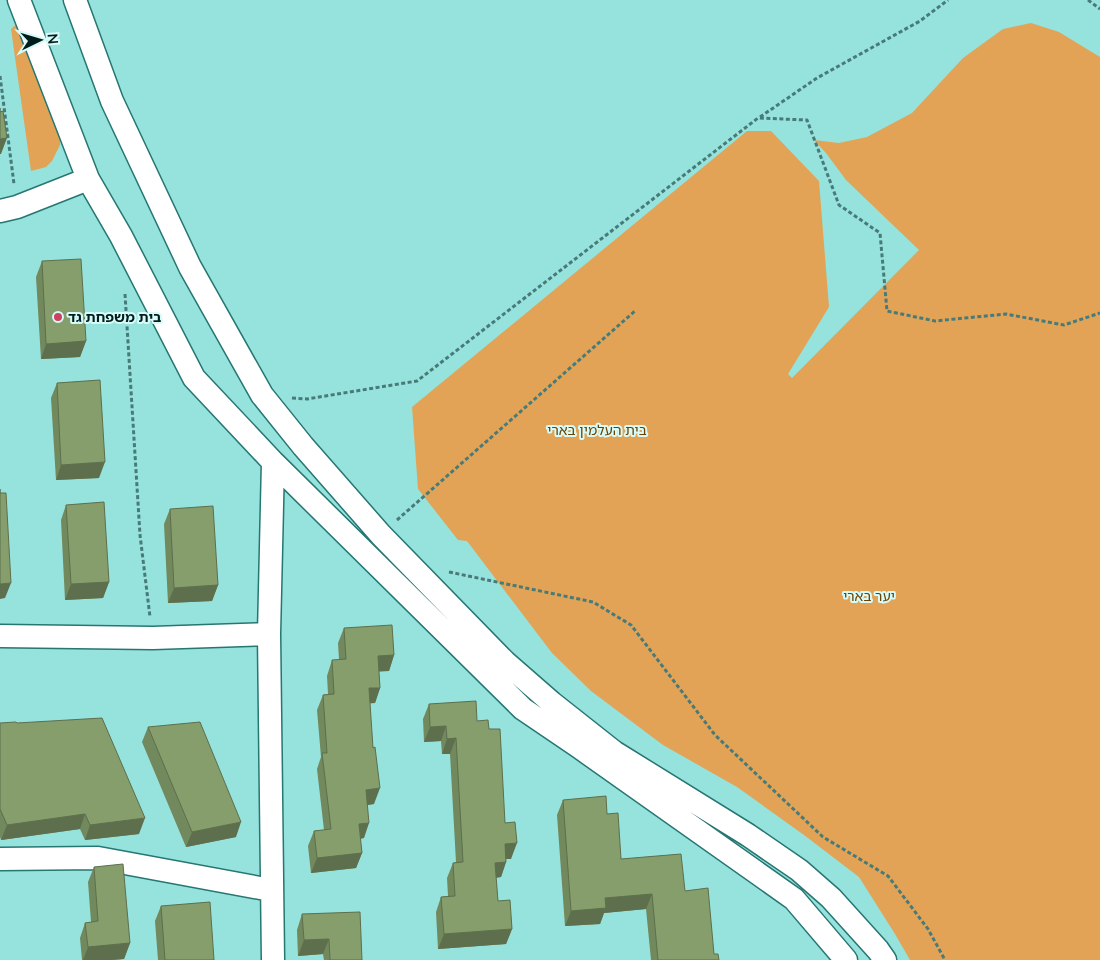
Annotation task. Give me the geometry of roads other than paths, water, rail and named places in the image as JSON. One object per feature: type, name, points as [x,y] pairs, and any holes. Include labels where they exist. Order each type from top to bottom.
[{"type":"street","points":[[19,0],[88,179],[121,236],[194,378],[273,462],[523,709],[579,746],[794,899],[846,960]]},
{"type":"street","points":[[75,0],[112,101],[190,267],[262,395],[303,446],[381,534],[505,662],[552,703],[614,752],[748,834],[799,870],[831,898],[885,960]]},
{"type":"street","points":[[8,209],[88,179]]},
{"type":"street","points":[[273,462],[269,634],[273,960]]},
{"type":"street","points":[[0,636],[152,638],[269,634]]},
{"type":"street","points":[[0,860],[98,858],[271,890]]},
{"type":"place","name":"בית משפחת גד","points":[[58,317]]},
{"type":"park label","name":"בית העלמין בארי","points":[[597,430]]},
{"type":"park label","name":"יער בארי","points":[[869,596]]}]
